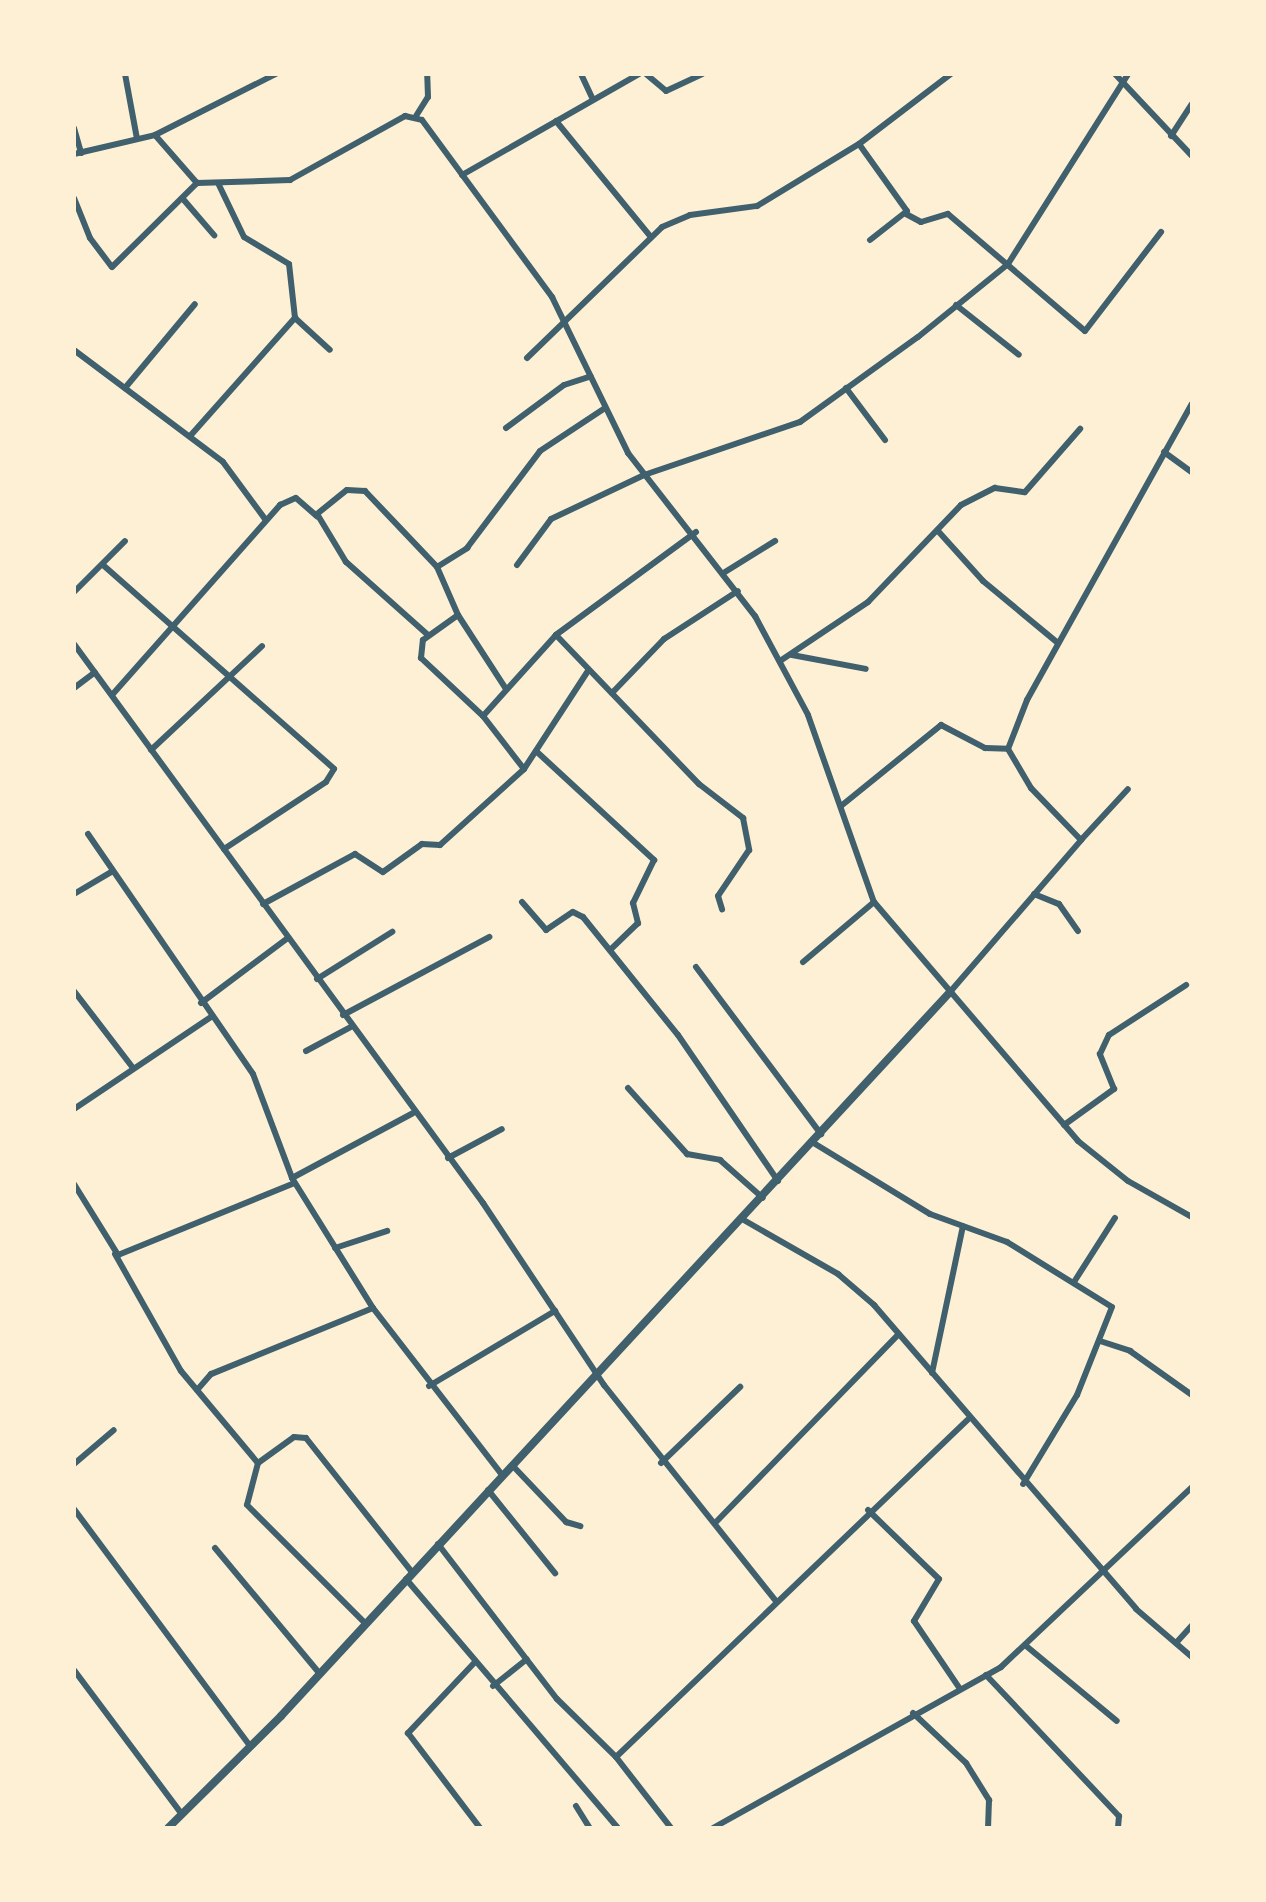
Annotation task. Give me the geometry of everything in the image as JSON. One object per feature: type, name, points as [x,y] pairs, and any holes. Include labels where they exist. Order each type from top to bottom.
[{"type":"street","points":[[125,74],[137,139]]},
{"type":"street","points":[[74,128],[77,154],[155,135],[276,74]]},
{"type":"street","points":[[155,135],[197,183],[219,185],[300,178],[416,116],[428,97],[427,74]]},
{"type":"street","points":[[581,74],[592,98]]},
{"type":"street","points":[[462,175],[592,98],[639,74]]},
{"type":"street","points":[[646,74],[666,91],[702,74]]},
{"type":"street","points":[[527,358],[567,324],[651,237],[690,215],[757,206],[859,144],[951,74]]},
{"type":"street","points":[[1115,74],[1192,156]]},
{"type":"street","points":[[517,565],[551,519],[644,475],[779,431],[846,388],[1008,264],[1128,74]]},
{"type":"street","points":[[1171,136],[1192,104]]},
{"type":"street","points":[[416,116],[462,175],[567,324],[605,408],[644,475],[696,532],[738,591],[780,661],[841,806],[874,902],[1064,1125],[1128,1181],[1191,1213]]},
{"type":"street","points":[[556,121],[651,237]]},
{"type":"street","points":[[859,144],[906,214],[921,222],[946,212],[1085,331],[1161,232]]},
{"type":"street","points":[[74,198],[112,267],[197,183]]},
{"type":"street","points":[[219,185],[244,237],[289,264],[295,318],[330,350]]},
{"type":"street","points":[[183,199],[214,235]]},
{"type":"street","points":[[870,240],[906,214]]},
{"type":"street","points":[[125,388],[195,304]]},
{"type":"street","points":[[956,305],[1019,355]]},
{"type":"street","points":[[191,435],[295,318]]},
{"type":"street","points":[[74,350],[191,435],[242,481],[265,519]]},
{"type":"street","points":[[506,428],[564,385],[591,376]]},
{"type":"street","points":[[846,388],[885,440]]},
{"type":"street","points":[[1008,749],[1058,643],[1192,404]]},
{"type":"street","points":[[437,567],[467,548],[540,451],[605,408]]},
{"type":"street","points":[[780,661],[868,602],[938,531],[988,490],[1025,492],[1080,429]]},
{"type":"street","points":[[1164,452],[1192,472]]},
{"type":"street","points":[[317,516],[347,490],[365,491],[437,567],[458,615],[506,689]]},
{"type":"street","points":[[112,695],[265,519],[296,498],[317,516],[346,562],[428,635]]},
{"type":"street","points":[[938,531],[983,581],[1058,643]]},
{"type":"street","points":[[483,716],[556,635],[696,532]]},
{"type":"street","points":[[74,592],[125,541]]},
{"type":"street","points":[[725,572],[775,541]]},
{"type":"street","points":[[103,565],[234,674],[334,769],[326,782],[224,849]]},
{"type":"street","points":[[612,693],[664,639],[738,591]]},
{"type":"street","points":[[458,615],[428,635],[419,649],[422,661],[483,716],[524,769]]},
{"type":"street","points":[[556,635],[588,671],[749,828],[748,855],[717,898],[722,909]]},
{"type":"street","points":[[74,644],[448,1158],[661,1463],[716,1522],[775,1600]]},
{"type":"street","points":[[151,750],[262,646]]},
{"type":"street","points":[[792,655],[866,669]]},
{"type":"street","points":[[263,904],[355,854],[383,872],[422,844],[440,845],[524,769],[588,671]]},
{"type":"street","points":[[74,688],[95,672]]},
{"type":"street","points":[[841,806],[941,725],[985,748],[1008,749]]},
{"type":"street","points":[[1008,749],[1031,788],[1081,840]]},
{"type":"street","points":[[536,751],[654,860],[633,903],[637,925],[610,950]]},
{"type":"street","points":[[168,1828],[320,1674],[502,1475],[599,1376],[950,992],[1128,789]]},
{"type":"street","points":[[88,834],[201,1003],[253,1074],[293,1180],[373,1308],[429,1386],[502,1475]]},
{"type":"street","points":[[74,894],[111,872]]},
{"type":"street","points":[[1034,894],[1059,904],[1078,931]]},
{"type":"street","points":[[522,902],[546,930],[578,912],[610,950],[778,1181]]},
{"type":"street","points":[[803,962],[874,902]]},
{"type":"street","points":[[317,979],[392,932]]},
{"type":"street","points":[[343,1015],[489,937]]},
{"type":"street","points":[[201,1003],[288,938]]},
{"type":"street","points":[[696,967],[821,1134]]},
{"type":"street","points":[[1064,1125],[1114,1089],[1100,1054],[1109,1035],[1186,985]]},
{"type":"street","points":[[74,991],[133,1068]]},
{"type":"street","points":[[74,1109],[211,1017]]},
{"type":"street","points":[[306,1051],[351,1027]]},
{"type":"street","points":[[628,1088],[687,1154],[720,1160],[763,1198]]},
{"type":"street","points":[[115,1254],[293,1180],[413,1113]]},
{"type":"street","points":[[448,1158],[502,1129]]},
{"type":"street","points":[[812,1142],[963,1226],[1074,1282],[1112,1307],[1100,1341],[1023,1484]]},
{"type":"street","points":[[74,1184],[197,1390],[258,1463]]},
{"type":"street","points":[[1074,1282],[1115,1218]]},
{"type":"street","points":[[742,1219],[838,1274],[899,1334],[1023,1484],[1192,1657]]},
{"type":"street","points":[[932,1373],[963,1226]]},
{"type":"street","points":[[335,1248],[387,1231]]},
{"type":"street","points":[[197,1390],[211,1374],[373,1308]]},
{"type":"street","points":[[429,1386],[555,1311]]},
{"type":"street","points":[[716,1522],[899,1334]]},
{"type":"street","points":[[1100,1341],[1130,1351],[1192,1395]]},
{"type":"street","points":[[661,1463],[740,1387]]},
{"type":"street","points":[[616,1757],[868,1510],[968,1420]]},
{"type":"street","points":[[74,1464],[114,1430]]},
{"type":"street","points":[[366,1624],[247,1505],[258,1463],[294,1437],[306,1438],[493,1686],[618,1828]]},
{"type":"street","points":[[512,1465],[566,1522],[580,1526]]},
{"type":"street","points":[[713,1828],[913,1713],[986,1675],[1025,1645],[1192,1487]]},
{"type":"street","points":[[488,1490],[555,1573]]},
{"type":"street","points":[[74,1509],[250,1746]]},
{"type":"street","points":[[868,1510],[939,1579],[914,1621],[960,1689]]},
{"type":"street","points":[[438,1544],[527,1659],[616,1757],[671,1828]]},
{"type":"street","points":[[215,1548],[320,1674]]},
{"type":"street","points":[[1176,1643],[1192,1625]]},
{"type":"street","points":[[1025,1645],[1117,1721]]},
{"type":"street","points":[[493,1686],[527,1659]]},
{"type":"street","points":[[475,1662],[408,1733],[480,1828]]},
{"type":"street","points":[[74,1670],[181,1813]]},
{"type":"street","points":[[986,1675],[1119,1816],[1118,1828]]},
{"type":"street","points":[[913,1713],[966,1763],[989,1800],[988,1828]]},
{"type":"street","points":[[576,1806],[590,1828]]}]
